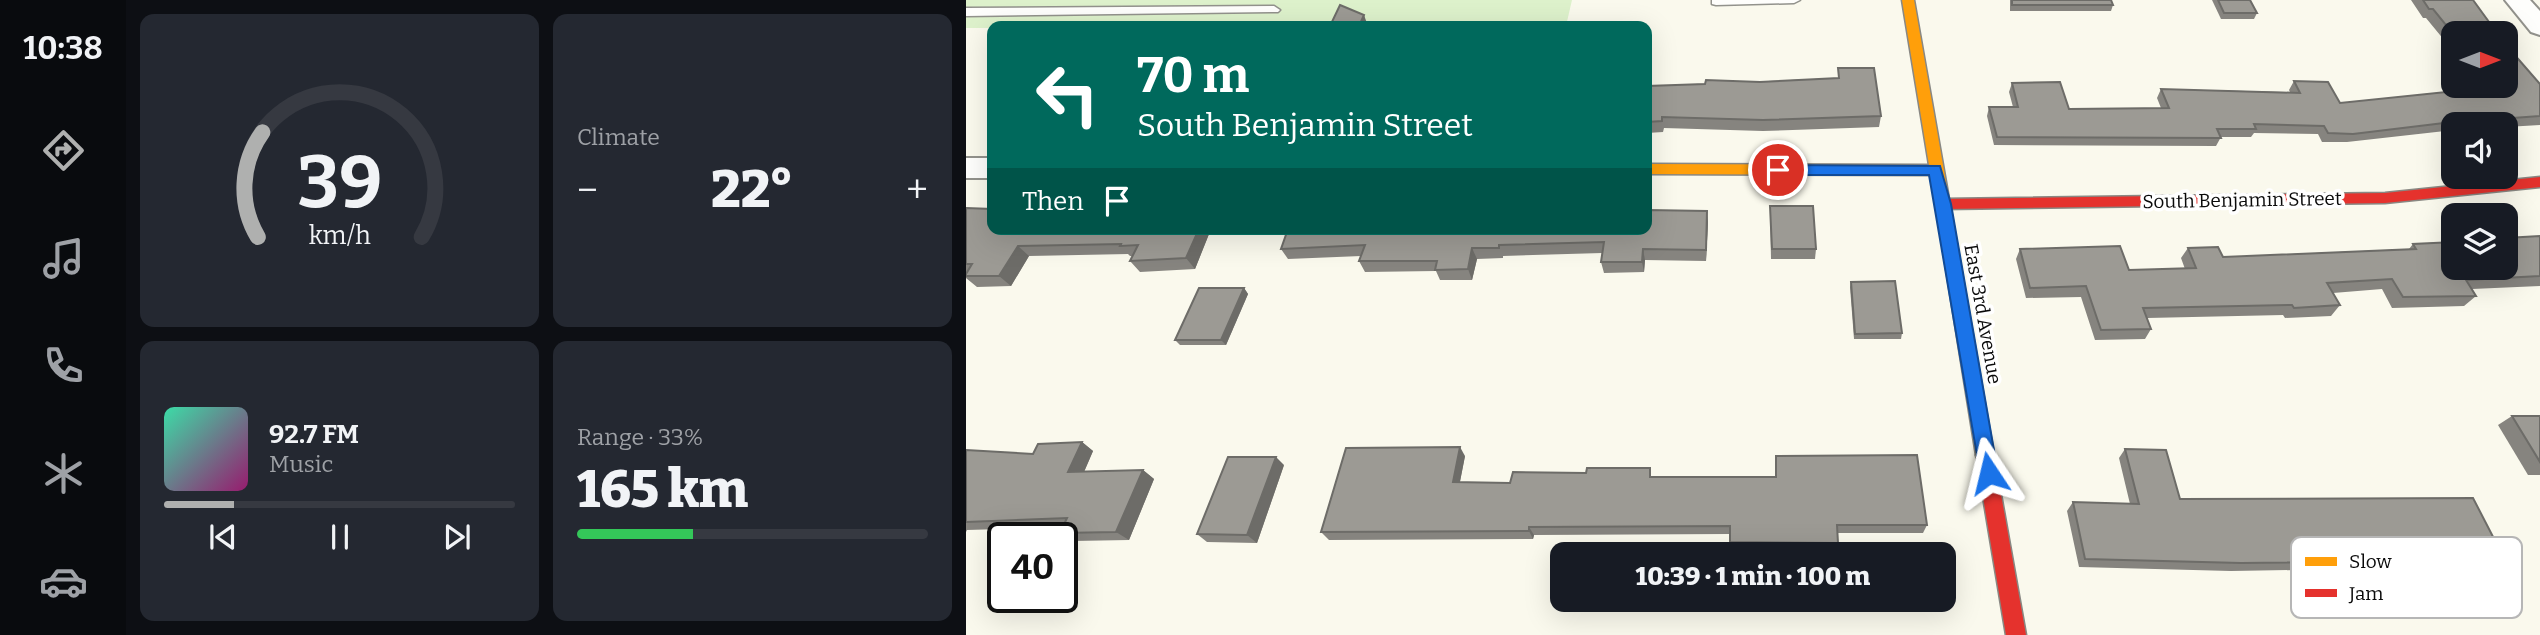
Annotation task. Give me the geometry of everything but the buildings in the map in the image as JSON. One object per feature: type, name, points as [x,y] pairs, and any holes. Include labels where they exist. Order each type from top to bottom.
[{"type":"street","name":"East 3rd Avenue","points":[[1908,0],[2016,635]]},
{"type":"street","points":[[2517,0],[2540,27]]},
{"type":"street","points":[[966,168],[987,168]]},
{"type":"street","points":[[1652,169],[1935,170]]},
{"type":"street","name":"South Benjamin Street","points":[[1944,204],[2385,198],[2540,182]]},
{"type":"lane","points":[[1716,2],[1794,0]]},
{"type":"lane","points":[[966,12],[1274,10]]},
{"type":"green space","points":[[966,0],[1572,0],[1567,21],[987,21],[987,28],[966,28]]},
{"type":"traffic: slow","points":[[1908,0],[1985,455]]},
{"type":"traffic: slow","points":[[1652,169],[1935,170]]},
{"type":"traffic: jam","points":[[1944,204],[2385,198],[2540,182]]},
{"type":"traffic: jam","points":[[1985,455],[2016,635]]},
{"type":"route","points":[[1778,170],[1935,170],[1944,204],[1989,473]]}]
